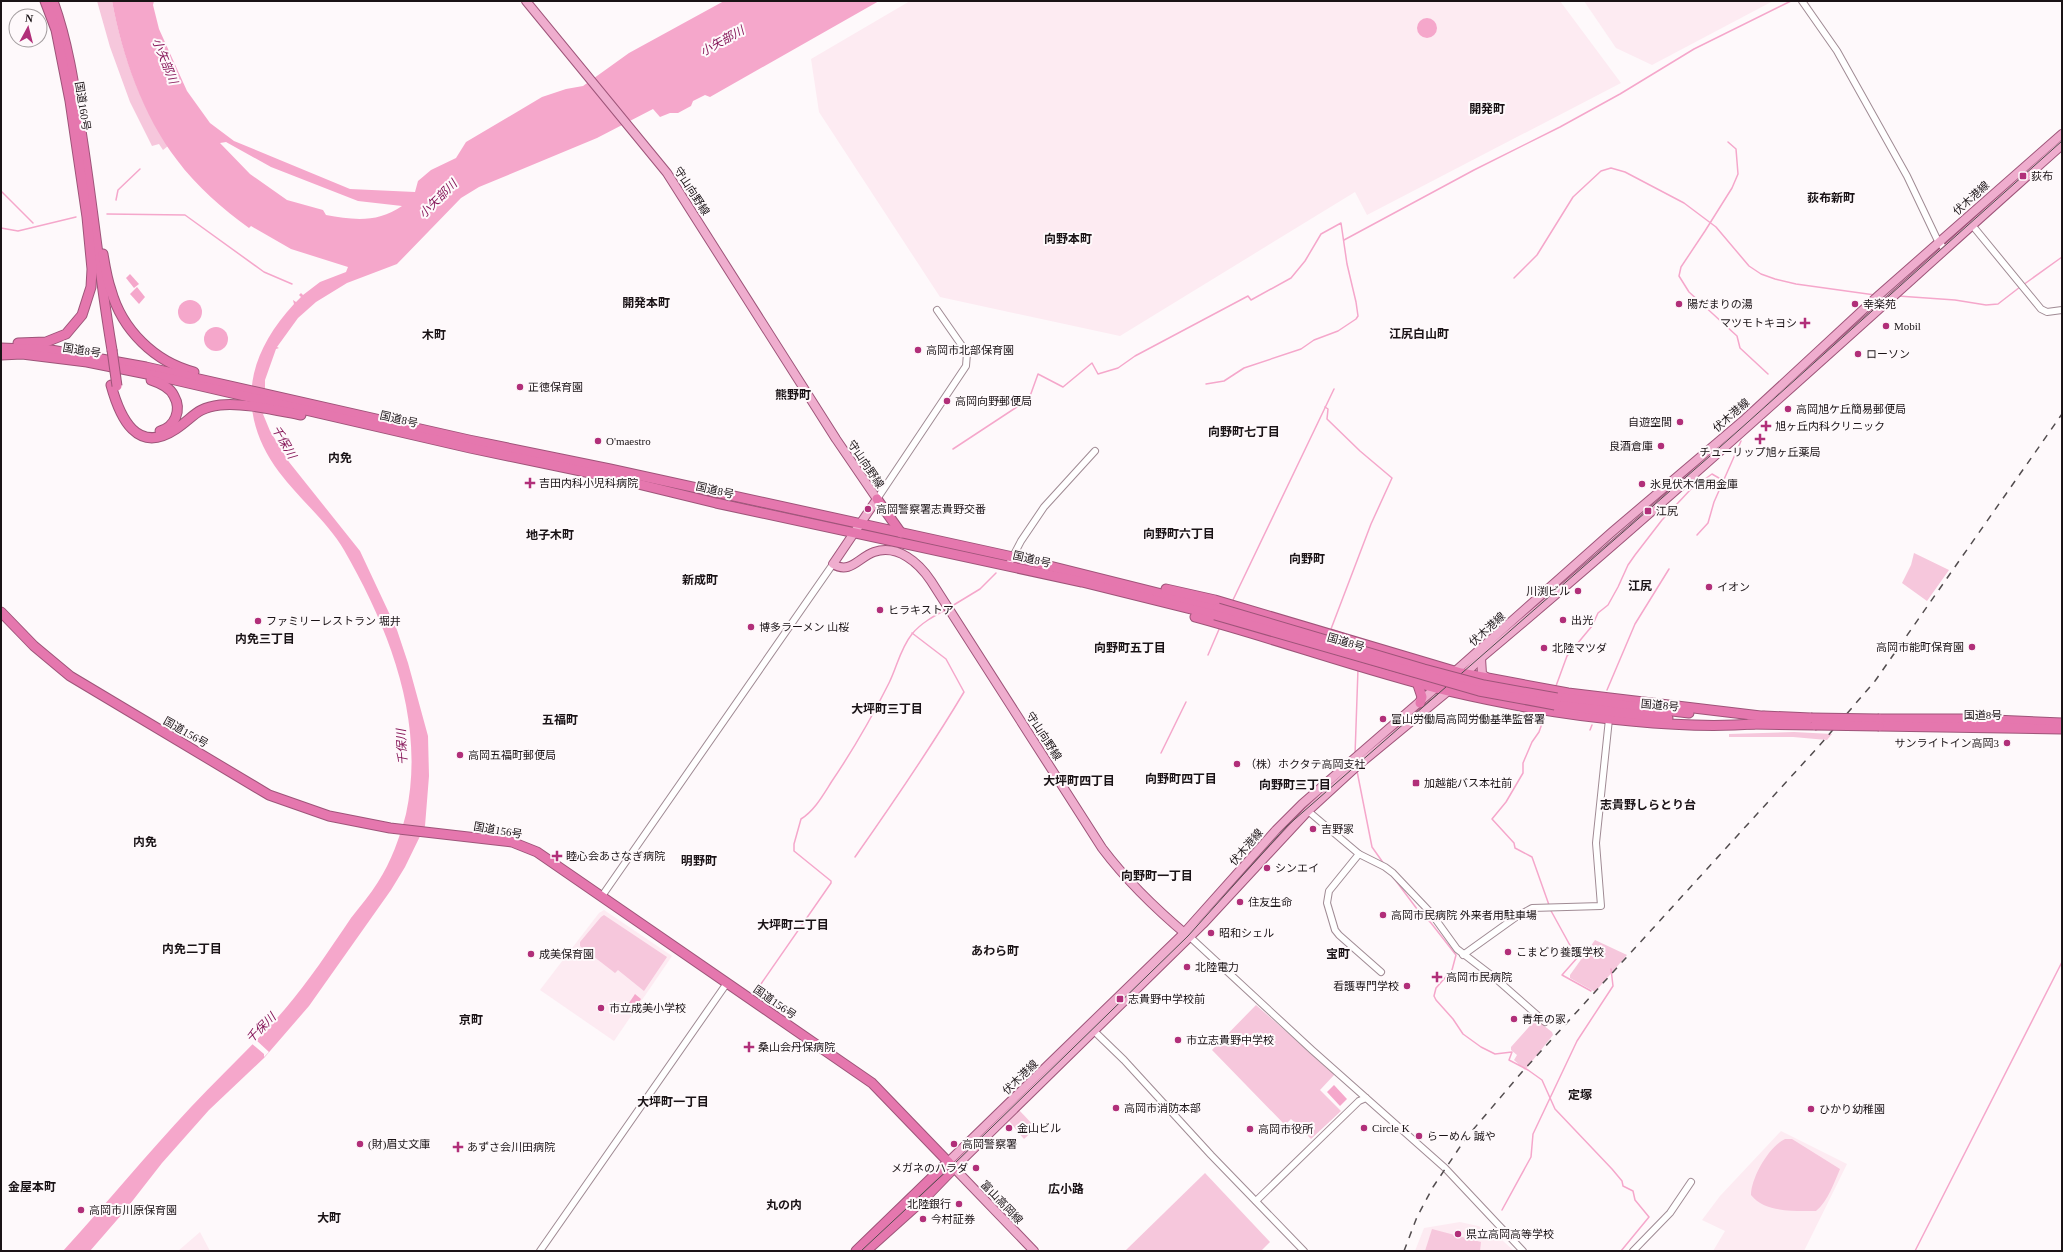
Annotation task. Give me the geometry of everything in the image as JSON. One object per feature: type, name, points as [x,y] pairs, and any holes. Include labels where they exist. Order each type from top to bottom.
[{"type":"highway","name":"国道160号","points":[[45,1],[56,30],[91,216]]},
{"type":"highway","name":"国道160号","points":[[52,1],[60,22],[74,81],[91,216]]},
{"type":"highway","points":[[1,343],[54,340],[66,334],[76,323],[84,309],[91,287],[91,216]]},
{"type":"highway","points":[[91,216],[114,386],[123,418],[135,432],[146,437],[166,435],[203,408],[221,404],[303,409]]},
{"type":"highway","points":[[91,216],[111,291],[127,325],[146,346],[162,359],[219,384]]},
{"type":"highway","name":"国道8号","points":[[1,348],[51,350],[146,366],[219,384],[303,409],[1008,566],[1126,589]]},
{"type":"highway","name":"国道8号","points":[[1,355],[22,354],[96,364],[219,384]]},
{"type":"highway","points":[[96,364],[100,367],[162,383],[170,390],[176,400],[178,410],[174,420],[167,428],[161,431],[146,431],[140,428],[127,416],[114,386]]},
{"type":"highway","name":"国道8号","points":[[303,409],[325,406],[469,440],[610,469],[1013,557],[1126,589],[1217,612],[1479,691],[1670,718],[1754,724],[1813,721],[2026,724],[2062,723]]},
{"type":"highway","points":[[877,499],[901,533]]},
{"type":"highway","points":[[1126,589],[1175,590],[1216,600],[1456,672],[1489,679],[1568,693],[1769,716]]},
{"type":"highway","points":[[1126,589],[1157,605],[1449,691],[1549,711],[1609,719],[1716,727],[1754,724]]},
{"type":"highway","name":"国道156号","points":[[1,612],[34,646],[70,676],[270,795],[329,816],[423,831],[512,842],[524,846],[602,896],[872,1083],[951,1165]]},
{"type":"highway","points":[[1417,682],[1422,691],[1420,703]]},
{"type":"highway","name":"国道8号","points":[[1556,701],[1662,711],[1769,716],[1813,721]]},
{"type":"highway","name":"国道8号","points":[[2026,724],[2062,729]]},
{"type":"highway","points":[[856,1251],[951,1165]]},
{"type":"highway","points":[[866,1251],[923,1200],[951,1165]]},
{"type":"main road","name":"守山向野線","points":[[526,1],[667,173],[687,202],[836,439],[877,499],[833,564],[842,568],[849,567],[875,552],[884,551],[907,556],[917,564],[931,581],[1102,848],[1119,870],[1187,935]]},
{"type":"main road","name":"伏木港線","points":[[951,1165],[1187,935],[1276,830],[1302,804],[1456,672],[1612,532],[1745,419],[1879,295],[2062,134]]},
{"type":"main road","name":"伏木港線","points":[[951,1165],[1094,1031],[1308,811],[1360,763],[1449,691],[1481,658],[1637,525],[2062,145]]},
{"type":"main road","points":[[1481,658],[1482,674],[1489,679]]},
{"type":"main road","name":"富山高岡線","points":[[951,1165],[1034,1251]]},
{"type":"street","points":[[1802,1],[1837,51],[1907,176],[1939,243],[1945,250]]},
{"type":"street","points":[[1972,225],[2041,308],[2047,312],[2062,310]]},
{"type":"street","points":[[877,499],[966,366],[967,353],[937,310]]},
{"type":"street","points":[[1008,566],[1021,541],[1044,507],[1095,451]]},
{"type":"street","points":[[602,896],[833,564]]},
{"type":"street","points":[[1463,955],[1525,911],[1532,908],[1601,906],[1596,843],[1609,719]]},
{"type":"street","points":[[1308,811],[1360,854],[1385,867],[1393,873],[1431,913],[1463,955],[1495,978],[1545,1022]]},
{"type":"street","points":[[1360,854],[1331,885],[1327,897],[1327,903],[1335,930],[1381,972]]},
{"type":"street","points":[[1187,935],[1457,1179],[1523,1251]]},
{"type":"street","points":[[540,1251],[727,983]]},
{"type":"street","points":[[1094,1031],[1124,1060],[1304,1251]]},
{"type":"street","points":[[1256,1201],[1359,1101],[1366,1098]]},
{"type":"street","points":[[1633,1251],[1670,1213],[1691,1182]]},
{"type":"shaded area","points":[[97,1],[112,1],[126,58],[148,112],[168,146],[163,150],[159,144],[152,146],[130,102],[110,47]]},
{"type":"shaded area","points":[[910,1],[1560,1],[1621,83],[1367,215],[1355,192],[1120,336],[940,297],[819,112],[811,59]]},
{"type":"shaded area","points":[[1584,1],[1773,1],[1652,65],[1616,48]]},
{"type":"shaded area","points":[[1914,553],[1949,570],[1927,601],[1902,583],[1911,565]]},
{"type":"shaded area","points":[[1794,732],[1832,734],[1827,740],[1793,737],[1729,737],[1729,734]]},
{"type":"shaded area","points":[[604,910],[672,956],[614,1041],[540,990],[599,913]]},
{"type":"shaded area","points":[[604,915],[667,957],[644,991],[618,970],[615,973],[580,946],[580,942]]},
{"type":"shaded area","points":[[1595,940],[1627,955],[1595,992],[1570,978],[1570,975]]},
{"type":"shaded area","points":[[1256,1005],[1335,1074],[1320,1090],[1341,1111],[1311,1139],[1291,1119],[1285,1125],[1212,1050]]},
{"type":"shaded area","points":[[1535,1020],[1552,1032],[1553,1035],[1525,1070],[1514,1060],[1517,1055],[1511,1050],[1511,1047]]},
{"type":"shaded area","points":[[1019,1110],[1036,1128],[1024,1139],[1009,1121]]},
{"type":"shaded area","points":[[1781,1131],[1847,1164],[1804,1251],[1713,1251],[1725,1231],[1702,1220],[1720,1196]]},
{"type":"shaded area","points":[[1785,1139],[1792,1139],[1840,1169],[1827,1197],[1816,1211],[1790,1211],[1772,1208],[1757,1201],[1751,1195],[1754,1180],[1762,1163],[1773,1148]]},
{"type":"shaded area","points":[[1205,1173],[1270,1242],[1261,1251],[1125,1251]]},
{"type":"shaded area","name":"県立高岡高等学校","points":[[1460,1222],[1492,1231],[1514,1251],[1415,1251],[1424,1228]]},
{"type":"shaded area","points":[[1432,1229],[1481,1242],[1480,1251],[1425,1251]]},
{"type":"shaded area","points":[[200,1232],[210,1251],[178,1251]]},
{"type":"water","name":"小矢部川","points":[[112,1],[154,1],[153,5],[159,29],[187,91],[210,123],[234,141],[350,189],[415,192],[418,181],[431,170],[456,158],[466,142],[542,97],[566,89],[583,86],[629,53],[724,1],[879,1],[710,97],[705,95],[693,101],[691,106],[678,113],[670,113],[660,117],[653,109],[597,138],[479,187],[461,198],[397,264],[347,283],[316,302],[298,318],[277,347],[279,348],[276,349],[265,380],[265,413],[263,414],[270,431],[289,462],[360,551],[397,630],[408,663],[428,736],[429,776],[425,826],[405,867],[391,890],[309,1006],[264,1058],[209,1110],[162,1163],[123,1213],[90,1251],[63,1251],[175,1125],[274,1022],[311,976],[383,874],[395,849],[404,823],[411,779],[411,745],[407,711],[389,644],[375,611],[360,580],[337,539],[287,482],[265,450],[256,428],[252,406],[252,385],[257,364],[265,344],[278,324],[294,304],[293,300],[296,302],[301,297],[299,295],[301,293],[303,295],[320,282],[346,272],[348,267],[291,249],[251,226],[249,228],[220,205],[193,179],[165,143],[144,105],[128,63],[116,22]],"holes":[[[226,142],[271,167],[358,201],[402,206],[375,218],[356,219],[326,215],[323,210],[287,200],[250,174],[220,143]]]},
{"type":"water","points":[[1427,18],[1434,21],[1437,28],[1434,35],[1427,38],[1420,35],[1417,28],[1420,21]]},
{"type":"water","points":[[130,274],[139,284],[134,288],[126,278]]},
{"type":"water","points":[[137,287],[145,297],[139,304],[130,294]]},
{"type":"water","points":[[185,300],[195,300],[202,307],[202,317],[195,324],[185,324],[178,317],[178,307]]},
{"type":"water","points":[[211,327],[221,327],[228,334],[228,344],[221,351],[211,351],[204,344],[204,334]]},
{"type":"water","points":[[635,994],[641,999],[632,1014],[625,1009]]},
{"type":"water","points":[[1334,1085],[1347,1099],[1340,1106],[1327,1092]]},
{"type":"pier","points":[[255,1039],[269,1052],[264,1057],[264,1054],[251,1043]]},
{"type":"waterway","points":[[1344,240],[1474,170],[1560,127],[1620,94],[1694,49],[1791,1]]},
{"type":"waterway","points":[[1728,142],[1736,149],[1738,174],[1732,188],[1681,267],[1679,276],[1689,292],[1737,336],[1740,348],[1768,374]]},
{"type":"waterway","points":[[1514,278],[1537,255],[1573,197],[1601,171],[1611,168],[1625,172],[1684,203],[1716,227],[1749,266],[1761,274],[1796,284],[1875,295]]},
{"type":"waterway","points":[[116,200],[118,190],[140,169]]},
{"type":"waterway","points":[[1,191],[33,223]]},
{"type":"waterway","points":[[107,214],[185,215],[264,272],[292,284]]},
{"type":"waterway","points":[[1,228],[18,231],[76,217]]},
{"type":"waterway","points":[[953,449],[1029,399],[1038,374],[1063,387],[1092,363],[1098,374],[1118,368],[1135,356],[1248,296],[1251,300],[1291,278],[1305,261],[1321,234],[1341,223],[1347,264],[1356,302],[1358,316],[1356,319],[1338,331],[1314,340],[1301,349],[1244,368],[1224,381],[1206,384]]},
{"type":"waterway","points":[[2023,285],[2062,257]]},
{"type":"waterway","points":[[1898,296],[1955,300],[1986,305],[1998,304],[2020,287]]},
{"type":"waterway","points":[[1232,602],[1334,389]]},
{"type":"waterway","points":[[1325,407],[1328,409],[1327,419],[1360,451],[1392,478],[1371,524],[1331,629],[1345,634]]},
{"type":"waterway","points":[[1697,535],[1708,523],[1714,502],[1741,441]]},
{"type":"waterway","points":[[1556,686],[1567,656],[1592,626],[1598,613],[1608,605],[1628,565],[1662,520],[1691,489],[1712,474],[1724,481]]},
{"type":"waterway","points":[[1607,690],[1635,624],[1669,569]]},
{"type":"waterway","points":[[952,606],[980,589],[996,573]]},
{"type":"waterway","points":[[754,994],[831,883],[831,881],[794,851],[794,844],[801,819],[818,802],[855,745],[889,683],[902,652],[912,634],[924,623],[947,609]]},
{"type":"waterway","points":[[1208,655],[1220,627]]},
{"type":"waterway","points":[[855,857],[911,776],[964,692],[946,659],[912,633]]},
{"type":"waterway","points":[[1355,755],[1358,669]]},
{"type":"waterway","points":[[1161,753],[1186,702]]},
{"type":"waterway","points":[[1545,715],[1539,732],[1532,742],[1523,763],[1523,773],[1506,802],[1492,819],[1514,843],[1515,848],[1532,857],[1549,905]]},
{"type":"waterway","points":[[1590,730],[1592,725]]},
{"type":"waterway","points":[[1357,771],[1372,847],[1384,864]]},
{"type":"waterway","points":[[1393,877],[1417,909],[1431,923],[1456,955],[1452,970],[1436,988],[1434,996],[1436,1000],[1453,1019],[1463,1034],[1481,1047],[1495,1054],[1512,1052],[1509,1060],[1528,1070],[1542,1080],[1555,1109],[1612,1169],[1622,1181],[1623,1186],[1633,1191],[1635,1200],[1649,1217],[1621,1251]]},
{"type":"waterway","points":[[1550,909],[1577,958],[1562,975],[1591,991]]},
{"type":"waterway","points":[[1915,1251],[2062,962]]},
{"type":"waterway","points":[[1502,1210],[1531,1157],[1533,1134],[1577,1041],[1613,986],[1611,969]]},
{"type":"tram line","points":[[861,1251],[952,1166],[1188,936],[1287,826],[1710,456],[2062,141]]},
{"type":"railway","points":[[1404,1251],[1417,1217],[1433,1187],[1466,1138],[1522,1072],[1819,746],[1875,681],[2062,414]]},
{"type":"place","name":"荻布","points":[[2023,176]]},
{"type":"place","name":"陽だまりの湯","points":[[1679,304]]},
{"type":"place","name":"幸楽苑","points":[[1855,304]]},
{"type":"place","name":"マツモトキヨシ","points":[[1805,323]]},
{"type":"place","name":"Mobil","points":[[1886,326]]},
{"type":"place","name":"高岡市北部保育園","points":[[918,350]]},
{"type":"place","name":"ローソン","points":[[1858,354]]},
{"type":"place","name":"正徳保育園","points":[[520,387]]},
{"type":"place","name":"高岡向野郵便局","points":[[947,401]]},
{"type":"place","name":"高岡旭ケ丘簡易郵便局","points":[[1788,409]]},
{"type":"place","name":"自遊空間","points":[[1680,422]]},
{"type":"place","name":"旭ヶ丘内科クリニック","points":[[1766,426]]},
{"type":"place","name":"チューリップ旭ヶ丘薬局","points":[[1760,439]]},
{"type":"place","name":"O'maestro","points":[[598,441]]},
{"type":"place","name":"良酒倉庫","points":[[1661,446]]},
{"type":"place","name":"吉田内科小児科病院","points":[[530,483]]},
{"type":"place","name":"氷見伏木信用金庫","points":[[1642,484]]},
{"type":"place","name":"高岡警察署志貴野交番","points":[[868,509]]},
{"type":"place","name":"江尻","points":[[1648,511]]},
{"type":"place","name":"イオン","points":[[1709,587]]},
{"type":"place","name":"川渕ビル","points":[[1578,591]]},
{"type":"place","name":"ヒラキストア","points":[[880,610]]},
{"type":"place","name":"出光","points":[[1563,620]]},
{"type":"place","name":"ファミリーレストラン 堀井","points":[[258,621]]},
{"type":"place","name":"博多ラーメン 山桜","points":[[751,627]]},
{"type":"place","name":"高岡市能町保育園","points":[[1972,647]]},
{"type":"place","name":"北陸マツダ","points":[[1544,648]]},
{"type":"place","name":"富山労働局高岡労働基準監督署","points":[[1383,719]]},
{"type":"place","name":"サンライトイン高岡3","points":[[2007,743]]},
{"type":"place","name":"高岡五福町郵便局","points":[[460,755]]},
{"type":"place","name":"（株）ホクタテ高岡支社","points":[[1237,764]]},
{"type":"place","name":"加越能バス本社前","points":[[1416,783]]},
{"type":"place","name":"吉野家","points":[[1313,829]]},
{"type":"place","name":"睦心会あさなぎ病院","points":[[557,856]]},
{"type":"place","name":"シンエイ","points":[[1267,868]]},
{"type":"place","name":"住友生命","points":[[1240,902]]},
{"type":"place","name":"高岡市民病院 外来者用駐車場","points":[[1383,915]]},
{"type":"place","name":"昭和シェル","points":[[1211,933]]},
{"type":"place","name":"こまどり養護学校","points":[[1508,952]]},
{"type":"place","name":"成美保育園","points":[[531,954]]},
{"type":"place","name":"北陸電力","points":[[1187,967]]},
{"type":"place","name":"高岡市民病院","points":[[1437,977]]},
{"type":"place","name":"看護専門学校","points":[[1407,986]]},
{"type":"place","name":"志貴野中学校前","points":[[1120,999]]},
{"type":"place","name":"市立成美小学校","points":[[601,1008]]},
{"type":"place","name":"青年の家","points":[[1514,1019]]},
{"type":"place","name":"市立志貴野中学校","points":[[1178,1040]]},
{"type":"place","name":"桑山会丹保病院","points":[[749,1047]]},
{"type":"place","name":"高岡市消防本部","points":[[1116,1108]]},
{"type":"place","name":"ひかり幼稚園","points":[[1811,1109]]},
{"type":"place","name":"金山ビル","points":[[1009,1128]]},
{"type":"place","name":"Circle K","points":[[1364,1128]]},
{"type":"place","name":"高岡市役所","points":[[1250,1129]]},
{"type":"place","name":"らーめん 誠や","points":[[1419,1136]]},
{"type":"place","name":"(財)眉丈文庫","points":[[360,1144]]},
{"type":"place","name":"高岡警察署","points":[[954,1144]]},
{"type":"place","name":"あずさ会川田病院","points":[[458,1147]]},
{"type":"place","name":"メガネのハラダ","points":[[976,1168]]},
{"type":"place","name":"北陸銀行","points":[[959,1204]]},
{"type":"place","name":"高岡市川原保育園","points":[[81,1210]]},
{"type":"place","name":"今村証券","points":[[923,1219]]},
{"type":"place","name":"県立高岡高等学校","points":[[1458,1234]]},
{"type":"district","name":"開発町","points":[[1487,109]]},
{"type":"district","name":"荻布新町","points":[[1831,198]]},
{"type":"district","name":"向野本町","points":[[1068,239]]},
{"type":"district","name":"開発本町","points":[[646,303]]},
{"type":"district","name":"江尻白山町","points":[[1419,334]]},
{"type":"district","name":"木町","points":[[434,335]]},
{"type":"district","name":"熊野町","points":[[793,395]]},
{"type":"district","name":"向野町七丁目","points":[[1244,432]]},
{"type":"district","name":"内免","points":[[340,458]]},
{"type":"district","name":"向野町六丁目","points":[[1179,534]]},
{"type":"district","name":"地子木町","points":[[550,535]]},
{"type":"district","name":"向野町","points":[[1307,559]]},
{"type":"district","name":"新成町","points":[[700,580]]},
{"type":"district","name":"江尻","points":[[1640,586]]},
{"type":"district","name":"内免三丁目","points":[[265,639]]},
{"type":"district","name":"向野町五丁目","points":[[1130,648]]},
{"type":"district","name":"大坪町三丁目","points":[[887,709]]},
{"type":"district","name":"五福町","points":[[560,720]]},
{"type":"district","name":"向野町四丁目","points":[[1181,779]]},
{"type":"district","name":"大坪町四丁目","points":[[1079,781]]},
{"type":"district","name":"向野町三丁目","points":[[1295,785]]},
{"type":"district","name":"志貴野しらとり台","points":[[1648,805]]},
{"type":"district","name":"内免","points":[[145,842]]},
{"type":"district","name":"明野町","points":[[699,861]]},
{"type":"district","name":"向野町一丁目","points":[[1157,876]]},
{"type":"district","name":"大坪町二丁目","points":[[793,925]]},
{"type":"district","name":"内免二丁目","points":[[192,949]]},
{"type":"district","name":"あわら町","points":[[995,951]]},
{"type":"district","name":"宝町","points":[[1338,954]]},
{"type":"district","name":"京町","points":[[471,1020]]},
{"type":"district","name":"定塚","points":[[1580,1095]]},
{"type":"district","name":"大坪町一丁目","points":[[673,1102]]},
{"type":"district","name":"金屋本町","points":[[32,1187]]},
{"type":"district","name":"広小路","points":[[1066,1189]]},
{"type":"district","name":"丸の内","points":[[784,1205]]},
{"type":"district","name":"大町","points":[[329,1218]]},
{"type":"water label","name":"千保川","points":[[284,442]]},
{"type":"water label","name":"千保川","points":[[402,747]]},
{"type":"water label","name":"千保川","points":[[261,1028]]}]
